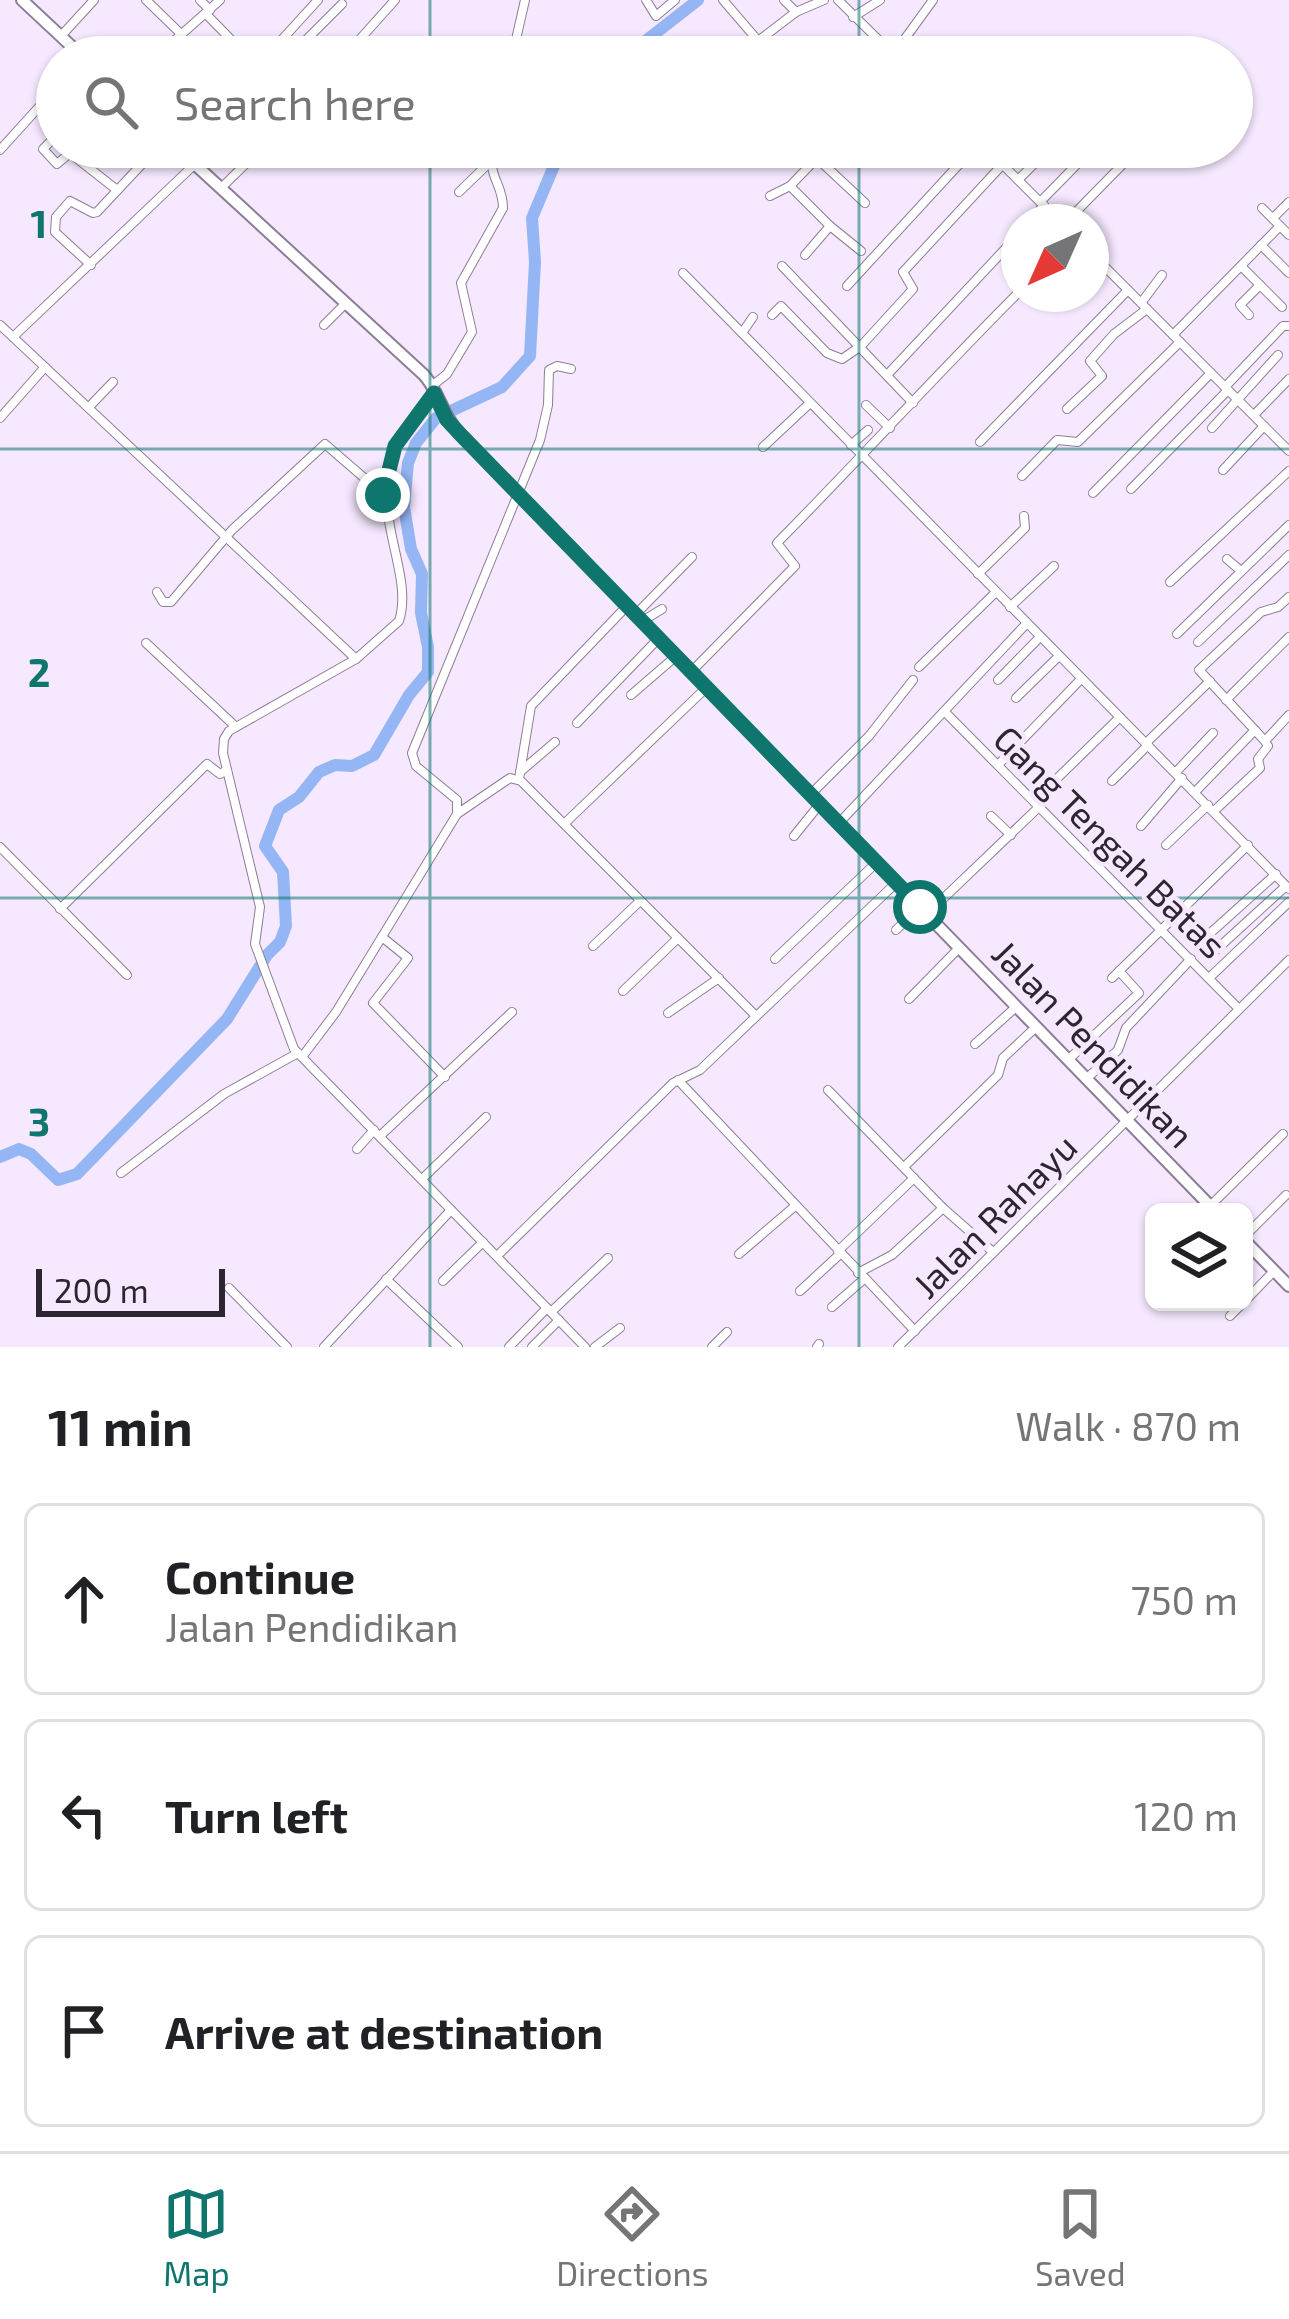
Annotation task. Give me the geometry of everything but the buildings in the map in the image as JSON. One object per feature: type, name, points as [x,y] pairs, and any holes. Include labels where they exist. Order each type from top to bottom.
[{"type":"main road","points":[[25,1],[61,36]]},
{"type":"main road","name":"Jalan Pendidikan","points":[[197,168],[346,303],[435,395],[447,420],[1207,1203]]},
{"type":"main road","points":[[1253,1248],[1289,1286]]},
{"type":"street","points":[[61,36],[94,0]]},
{"type":"street","points":[[146,0],[180,33]]},
{"type":"street","points":[[200,0],[228,36]]},
{"type":"street","points":[[177,36],[220,0]]},
{"type":"street","points":[[285,36],[318,0]]},
{"type":"street","points":[[363,36],[395,0]]},
{"type":"street","points":[[516,36],[524,0]]},
{"type":"street","points":[[646,0],[656,16],[674,0]]},
{"type":"street","points":[[723,0],[754,36]]},
{"type":"street","points":[[784,0],[796,12]]},
{"type":"street","points":[[765,36],[796,12],[824,0]]},
{"type":"street","points":[[838,0],[875,36]]},
{"type":"street","points":[[854,16],[880,0]]},
{"type":"street","points":[[907,36],[933,0]]},
{"type":"street","points":[[310,36],[342,4]]},
{"type":"street","points":[[0,150],[36,110]]},
{"type":"street","points":[[89,168],[117,190]]},
{"type":"street","points":[[91,265],[55,232],[56,217],[70,201],[95,213],[138,168]]},
{"type":"street","points":[[14,337],[191,168]]},
{"type":"street","points":[[220,189],[242,168]]},
{"type":"street","points":[[459,192],[484,168]]},
{"type":"street","points":[[492,168],[502,208],[461,283],[472,332],[435,395],[395,446],[383,495],[403,610],[388,634],[356,658],[236,727],[224,739],[227,770],[259,901],[255,944],[300,1055],[585,1347]]},
{"type":"street","points":[[770,196],[790,186],[807,168]]},
{"type":"street","points":[[828,168],[865,203]]},
{"type":"street","points":[[847,286],[956,168]]},
{"type":"street","points":[[772,315],[781,306],[835,359],[842,359],[861,346],[913,289],[903,272],[1001,168]]},
{"type":"street","points":[[1007,168],[1042,204],[1075,168]]},
{"type":"street","points":[[1018,180],[1030,168]]},
{"type":"street","points":[[1082,204],[1119,168]]},
{"type":"street","points":[[790,186],[861,251]]},
{"type":"street","points":[[1022,476],[1057,440],[1078,442],[1261,245],[1289,202]]},
{"type":"street","points":[[1262,208],[1289,235]]},
{"type":"street","points":[[805,255],[830,226]]},
{"type":"street","points":[[1261,245],[1289,273]]},
{"type":"street","points":[[888,374],[1001,253]]},
{"type":"street","points":[[1240,265],[1282,307]]},
{"type":"street","points":[[782,266],[913,403]]},
{"type":"street","points":[[1109,271],[1289,451]]},
{"type":"street","points":[[683,273],[1288,887],[1216,950]]},
{"type":"street","points":[[1067,409],[1102,376],[1090,361],[1144,306],[1162,275]]},
{"type":"street","points":[[1249,315],[1240,305],[1259,285]]},
{"type":"street","points":[[980,442],[1128,290]]},
{"type":"street","points":[[324,325],[346,303]]},
{"type":"street","points":[[691,673],[795,566],[777,543],[1001,310]]},
{"type":"street","points":[[742,333],[753,317]]},
{"type":"street","points":[[0,325],[356,658]]},
{"type":"street","points":[[1131,489],[1283,326],[1289,326]]},
{"type":"street","points":[[1212,428],[1278,356]]},
{"type":"street","points":[[457,814],[457,800],[416,766],[412,753],[543,431],[549,370],[557,366],[571,369]]},
{"type":"street","points":[[0,418],[45,367]]},
{"type":"street","points":[[1094,493],[1211,373]]},
{"type":"street","points":[[1254,416],[1289,379]]},
{"type":"street","points":[[89,407],[113,382]]},
{"type":"street","points":[[763,447],[808,404]]},
{"type":"street","points":[[866,405],[890,428]]},
{"type":"street","points":[[1223,470],[1264,426]]},
{"type":"street","points":[[851,445],[868,430]]},
{"type":"street","points":[[158,592],[162,601],[171,602],[227,536],[324,444],[383,495]]},
{"type":"street","points":[[1169,582],[1289,471]]},
{"type":"street","points":[[978,574],[1025,528],[1024,516]]},
{"type":"street","points":[[1177,634],[1289,525]]},
{"type":"street","points":[[1198,642],[1289,555]]},
{"type":"street","points":[[516,777],[531,706],[638,614],[692,557]]},
{"type":"street","points":[[1227,559],[1241,571]]},
{"type":"street","points":[[1010,607],[1054,566]]},
{"type":"street","points":[[919,668],[996,592]]},
{"type":"street","points":[[1166,845],[1260,768],[1258,759],[1268,746],[1265,741],[1199,670],[1261,612],[1280,606],[1289,597]]},
{"type":"street","points":[[638,614],[662,609]]},
{"type":"street","points":[[838,824],[1027,623]]},
{"type":"street","points":[[998,680],[1040,637]]},
{"type":"street","points":[[1226,700],[1289,638]]},
{"type":"street","points":[[577,723],[658,639]]},
{"type":"street","points":[[146,644],[236,727]]},
{"type":"street","points":[[631,694],[675,656]]},
{"type":"street","points":[[1016,698],[1059,656]]},
{"type":"street","points":[[998,765],[1081,679]]},
{"type":"street","points":[[794,836],[814,800],[913,680]]},
{"type":"street","points":[[1112,781],[1210,681]]},
{"type":"street","points":[[564,824],[706,688]]},
{"type":"street","name":"Gang Tengah Batas","points":[[946,712],[1239,1009]]},
{"type":"street","points":[[1265,741],[1289,716]]},
{"type":"street","points":[[896,930],[1011,835],[1120,718]]},
{"type":"street","points":[[1196,792],[1255,730]]},
{"type":"street","points":[[1141,826],[1213,733]]},
{"type":"street","points":[[121,1173],[224,1094],[300,1055],[336,1012],[457,814],[516,777],[555,742]]},
{"type":"street","points":[[60,909],[207,764],[220,774],[227,770]]},
{"type":"street","points":[[516,777],[756,1016]]},
{"type":"street","points":[[991,816],[1011,835]]},
{"type":"street","points":[[1068,1060],[1139,993],[1116,975],[1247,845]]},
{"type":"street","points":[[1,850],[128,976]]},
{"type":"street","points":[[776,959],[876,862]]},
{"type":"street","points":[[1206,937],[1276,874]]},
{"type":"street","points":[[497,1256],[678,1080],[700,1070],[896,883]]},
{"type":"street","points":[[593,946],[640,902]]},
{"type":"street","points":[[1209,978],[1289,902]]},
{"type":"street","points":[[382,937],[408,958],[373,1002],[446,1077]]},
{"type":"street","points":[[623,991],[678,938]]},
{"type":"street","points":[[909,999],[959,948]]},
{"type":"street","points":[[1086,1078],[1118,1050],[1126,1028],[1191,959]]},
{"type":"street","name":"Jalan Rahayu","points":[[898,1347],[1289,960]]},
{"type":"street","points":[[668,1013],[719,978]]},
{"type":"street","points":[[975,1044],[1016,1006]]},
{"type":"street","points":[[357,1149],[446,1077],[512,1012]]},
{"type":"street","points":[[904,1167],[998,1075],[1003,1058],[1036,1027]]},
{"type":"street","points":[[678,1080],[915,1330]]},
{"type":"street","points":[[828,1090],[993,1252]]},
{"type":"street","points":[[422,1179],[486,1117]]},
{"type":"street","points":[[1219,1203],[1283,1134]]},
{"type":"street","points":[[800,1291],[914,1178]]},
{"type":"street","points":[[1253,1229],[1286,1195]]},
{"type":"street","points":[[739,1254],[795,1206]]},
{"type":"street","points":[[832,1306],[944,1208]]},
{"type":"street","points":[[324,1347],[451,1210]]},
{"type":"street","points":[[443,1281],[483,1242]]},
{"type":"street","points":[[508,1347],[552,1313],[608,1258]]},
{"type":"street","points":[[1253,1292],[1274,1270]]},
{"type":"street","points":[[386,1279],[458,1347]]},
{"type":"street","points":[[229,1288],[287,1347]]},
{"type":"street","points":[[1230,1316],[1235,1311]]},
{"type":"street","points":[[532,1347],[552,1313]]},
{"type":"street","points":[[596,1347],[620,1328]]},
{"type":"street","points":[[712,1347],[727,1332]]},
{"type":"waterway","points":[[652,36],[698,0]]},
{"type":"waterway","points":[[0,1157],[19,1149],[58,1180],[77,1174],[227,1019],[280,942],[286,926],[283,872],[265,846],[279,810],[299,797],[319,772],[335,765],[352,766],[374,755],[428,672],[422,574],[411,549],[404,507],[408,463],[416,443],[436,418],[502,387],[530,356],[535,262],[532,218],[553,168]]},
{"type":"route","points":[[383,495],[395,446],[434,393],[447,420],[461,435],[920,907]]}]
